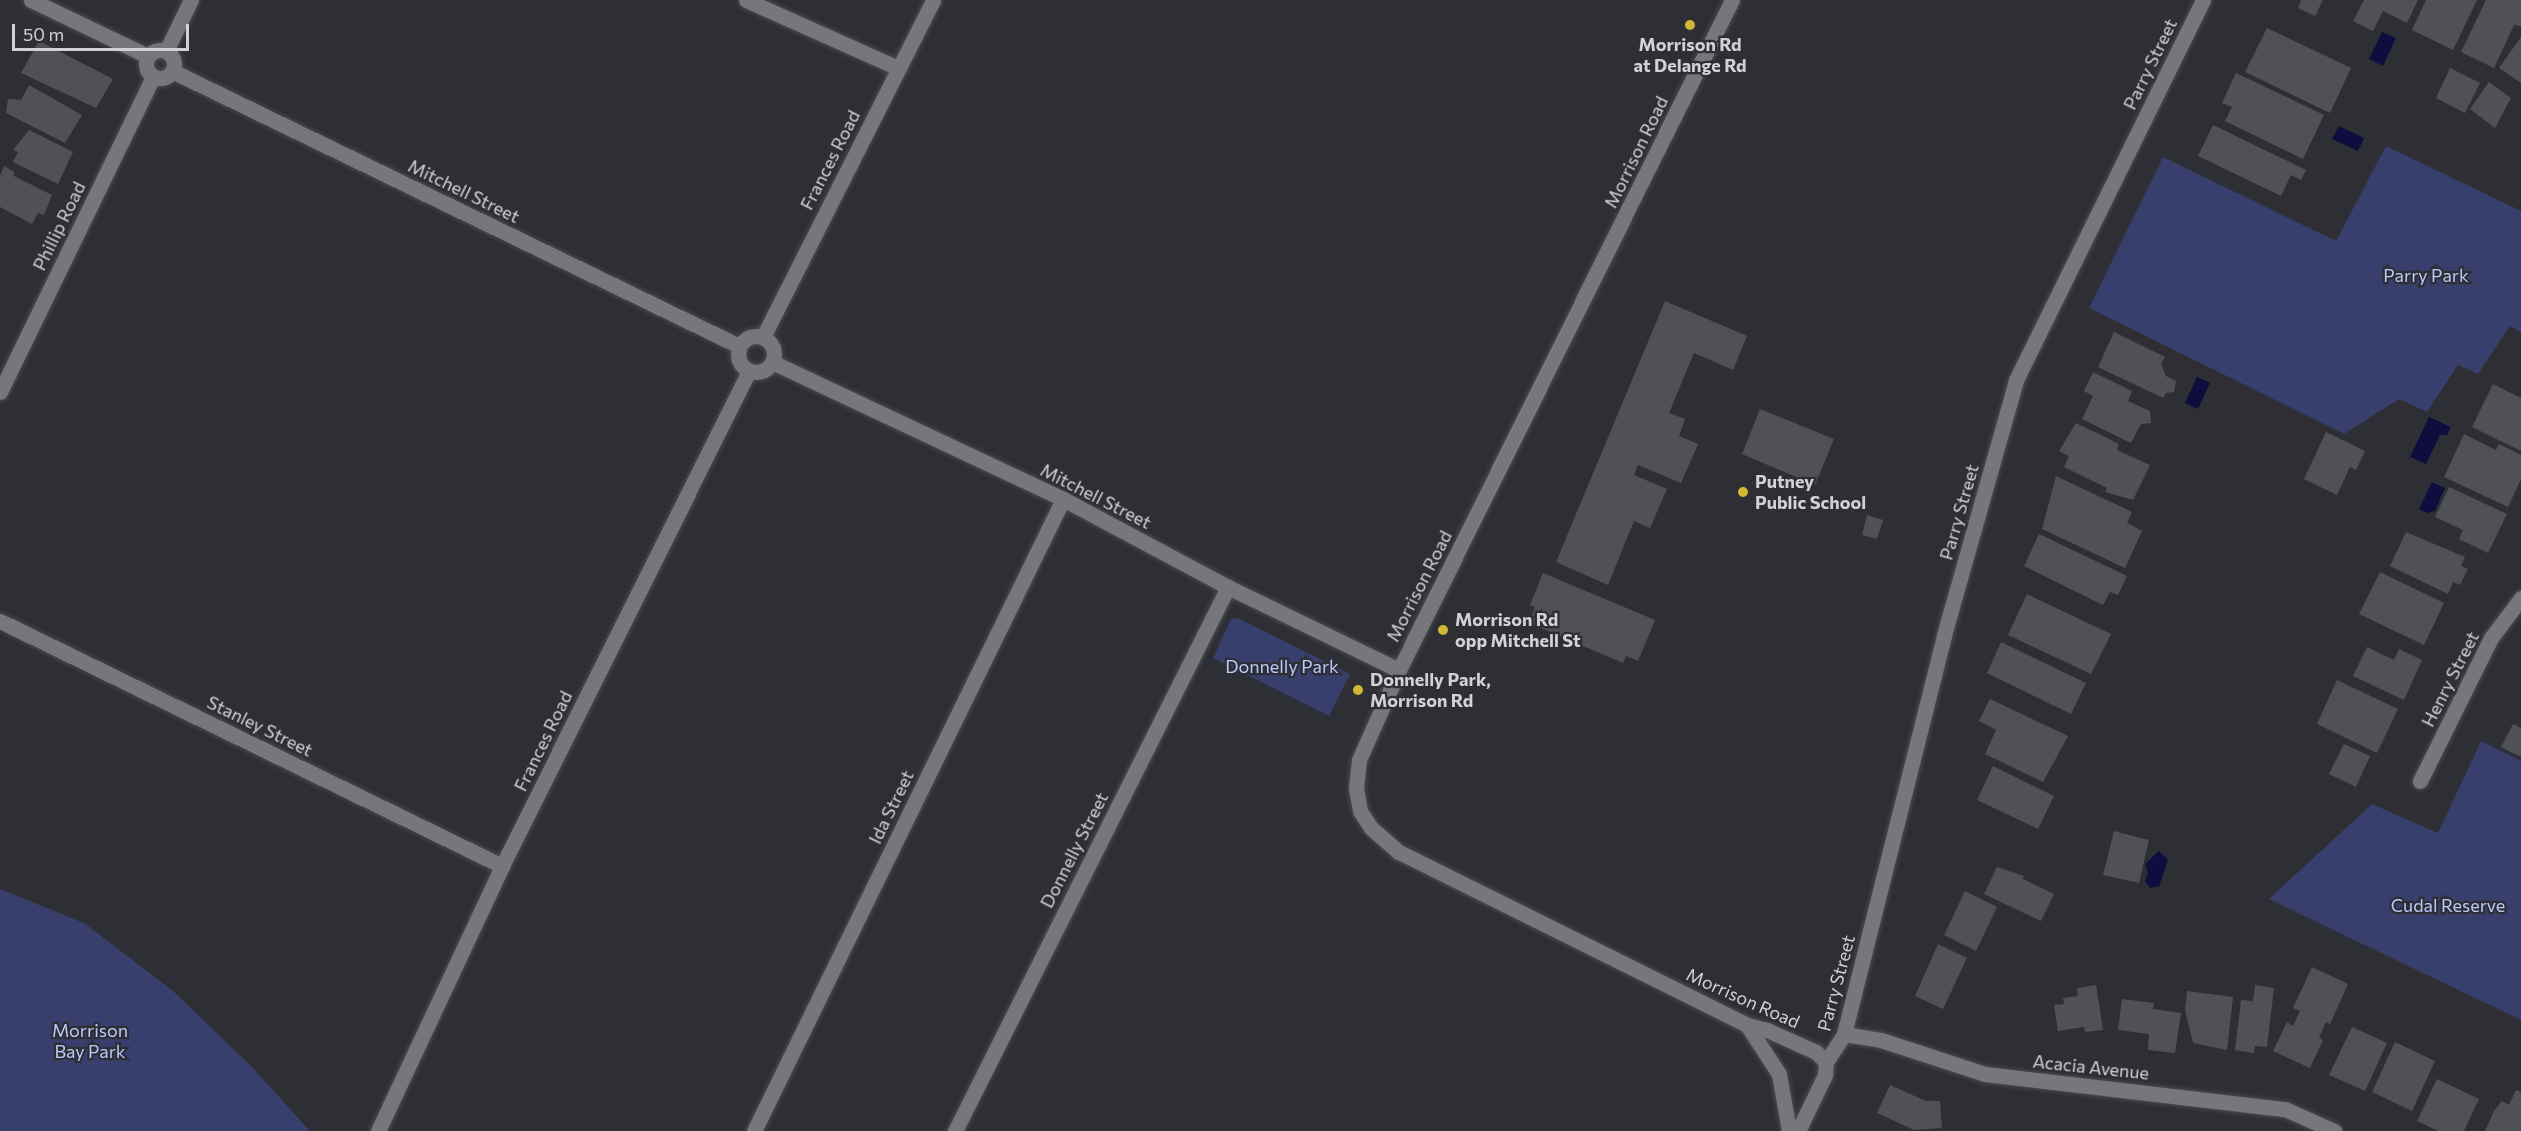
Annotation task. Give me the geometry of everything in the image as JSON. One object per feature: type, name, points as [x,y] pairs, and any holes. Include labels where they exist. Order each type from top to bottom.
[{"type":"street","points":[[31,0],[148,56]]},
{"type":"street","points":[[166,51],[191,0]]},
{"type":"street","points":[[746,0],[898,68]]},
{"type":"street","name":"Frances Road","points":[[763,337],[933,0]]},
{"type":"street","name":"Morrison Road","points":[[1732,0],[1399,670],[1359,760],[1356,788],[1360,811],[1383,841],[1747,1025],[1797,1043],[1826,1062]]},
{"type":"street","name":"Parry Street","points":[[1826,1062],[1844,1034],[1944,634],[2016,380],[2203,0]]},
{"type":"street","points":[[156,50],[166,51],[172,58],[172,71],[161,79],[153,77],[146,65],[148,56],[156,50]]},
{"type":"street","name":"Mitchell Street","points":[[172,71],[739,346]]},
{"type":"street","name":"Phillip Road","points":[[0,392],[153,77]]},
{"type":"street","points":[[751,336],[763,337],[774,351],[771,362],[763,370],[749,371],[739,361],[739,346],[751,336]]},
{"type":"street","name":"Mitchell Street","points":[[771,362],[1063,499],[1228,587],[1399,670]]},
{"type":"street","name":"Frances Road","points":[[378,1131],[502,866],[749,371]]},
{"type":"street","name":"Ida Street","points":[[754,1131],[1063,499]]},
{"type":"street","name":"Donnelly Street","points":[[955,1131],[1228,587]]},
{"type":"street","name":"Henry Street","points":[[2420,781],[2491,638],[2521,598]]},
{"type":"street","name":"Stanley Street","points":[[0,621],[502,866]]},
{"type":"street","points":[[1747,1025],[1779,1074],[1789,1131]]},
{"type":"street","name":"Acacia Avenue","points":[[1844,1034],[1881,1040],[1985,1074],[2285,1109],[2334,1131]]},
{"type":"street","points":[[1798,1131],[1825,1075],[1826,1062]]},
{"type":"green space","name":"Parry Park","points":[[2386,146],[2521,211],[2521,332],[2510,326],[2478,374],[2458,365],[2427,412],[2399,399],[2344,434],[2089,308],[2163,157],[2336,241]]},
{"type":"green space","name":"Donnelly Park","points":[[1237,618],[1350,674],[1329,716],[1213,658],[1231,619]]},
{"type":"green space","name":"Cudal Reserve","points":[[2481,741],[2521,761],[2521,1020],[2269,899],[2372,804],[2438,833]]},
{"type":"green space","name":"Morrison Bay Park","points":[[0,889],[84,923],[172,990],[252,1067],[310,1131],[0,1131]]},
{"type":"shaded area","points":[[2382,32],[2396,38],[2383,66],[2369,59]]},
{"type":"shaded area","points":[[2339,126],[2364,138],[2358,151],[2332,139]]},
{"type":"shaded area","points":[[2197,377],[2210,383],[2198,409],[2185,403]]},
{"type":"shaded area","points":[[2429,417],[2451,427],[2447,435],[2440,435],[2426,464],[2410,457]]},
{"type":"shaded area","points":[[2432,482],[2445,488],[2435,511],[2427,513],[2419,509]]},
{"type":"shaded area","points":[[2159,851],[2168,860],[2159,886],[2150,888],[2145,881],[2148,873],[2145,864]]},
{"type":"building","points":[[2301,0],[2323,0],[2315,16],[2298,8]]},
{"type":"building","points":[[2364,0],[2418,0],[2407,23],[2383,11],[2373,31],[2353,21]]},
{"type":"building","points":[[2426,0],[2477,0],[2453,50],[2412,30]]},
{"type":"building","points":[[2486,0],[2521,0],[2521,26],[2514,25],[2494,68],[2461,52]]},
{"type":"building","points":[[2267,28],[2351,68],[2330,113],[2245,72]]},
{"type":"building","points":[[2521,37],[2521,83],[2499,68]]},
{"type":"building","points":[[39,41],[113,79],[96,108],[21,73]]},
{"type":"building","points":[[2450,68],[2480,83],[2465,113],[2436,98]]},
{"type":"building","points":[[2236,73],[2324,115],[2303,159],[2225,121],[2232,107],[2222,103]]},
{"type":"building","points":[[2489,82],[2511,98],[2495,128],[2470,109]]},
{"type":"building","points":[[29,85],[82,115],[65,143],[6,113],[8,99],[21,100]]},
{"type":"building","points":[[2213,125],[2306,170],[2301,180],[2291,175],[2281,196],[2198,156]]},
{"type":"building","points":[[29,130],[73,152],[58,184],[13,162],[18,152],[13,150]]},
{"type":"building","points":[[4,166],[14,172],[14,176],[52,195],[44,215],[38,213],[32,224],[0,207],[0,176]]},
{"type":"building","points":[[1665,301],[1747,336],[1733,370],[1694,353],[1669,413],[1685,419],[1679,436],[1698,444],[1681,483],[1638,465],[1634,475],[1667,489],[1650,528],[1634,521],[1608,585],[1556,562]]},
{"type":"building","points":[[2114,332],[2165,357],[2161,364],[2166,376],[2176,381],[2174,392],[2166,393],[2163,398],[2098,367]]},
{"type":"building","points":[[2093,372],[2132,391],[2128,401],[2150,411],[2151,423],[2141,424],[2131,443],[2082,419],[2093,396],[2084,391]]},
{"type":"building","points":[[2493,384],[2521,398],[2521,451],[2472,427]]},
{"type":"building","points":[[1760,409],[1834,439],[1815,485],[1742,454]]},
{"type":"building","points":[[2076,423],[2119,444],[2117,450],[2150,465],[2133,500],[2105,492],[2107,488],[2064,467],[2069,456],[2059,451]]},
{"type":"building","points":[[2326,432],[2365,451],[2356,470],[2350,467],[2337,495],[2304,479]]},
{"type":"building","points":[[2464,434],[2496,450],[2499,444],[2521,455],[2521,479],[2508,507],[2444,477]]},
{"type":"building","points":[[2056,476],[2132,512],[2127,523],[2142,531],[2125,568],[2042,529]]},
{"type":"building","points":[[2449,487],[2507,514],[2488,553],[2459,539],[2463,530],[2435,517]]},
{"type":"building","points":[[1867,515],[1883,520],[1877,539],[1862,535]]},
{"type":"building","points":[[2406,532],[2465,557],[2461,566],[2468,569],[2460,585],[2453,582],[2448,594],[2390,566]]},
{"type":"building","points":[[2039,534],[2127,576],[2118,595],[2110,592],[2103,605],[2024,566]]},
{"type":"building","points":[[2380,572],[2444,603],[2424,645],[2359,614]]},
{"type":"building","points":[[1543,573],[1655,620],[1638,661],[1626,656],[1623,663],[1529,623],[1535,607],[1530,605]]},
{"type":"building","points":[[2027,594],[2111,634],[2091,674],[2008,635]]},
{"type":"building","points":[[2001,642],[2086,683],[2071,714],[1987,673]]},
{"type":"building","points":[[2367,647],[2394,660],[2399,649],[2422,660],[2404,700],[2353,676]]},
{"type":"building","points":[[2337,680],[2398,709],[2377,753],[2317,724]]},
{"type":"building","points":[[1990,699],[2068,736],[2043,782],[1985,754],[1996,730],[1979,721]]},
{"type":"building","points":[[2513,724],[2521,728],[2521,757],[2501,747]]},
{"type":"building","points":[[2344,744],[2370,756],[2356,787],[2329,774]]},
{"type":"building","points":[[1993,766],[2054,796],[2038,829],[1977,800]]},
{"type":"building","points":[[2114,831],[2149,840],[2139,883],[2103,875]]},
{"type":"building","points":[[1997,867],[2024,876],[2023,879],[2054,894],[2041,921],[1984,894]]},
{"type":"building","points":[[1965,891],[1997,907],[1976,951],[1944,935]]},
{"type":"building","points":[[1938,944],[1967,958],[1943,1009],[1915,996]]},
{"type":"building","points":[[2312,967],[2348,984],[2330,1024],[2326,1022],[2319,1038],[2323,1040],[2310,1068],[2273,1051],[2287,1022],[2293,1026],[2300,1011],[2293,1008]]},
{"type":"building","points":[[2096,985],[2103,1030],[2085,1032],[2084,1027],[2058,1031],[2054,1005],[2064,1004],[2063,998],[2078,996],[2077,988]]},
{"type":"building","points":[[2255,985],[2274,988],[2267,1047],[2255,1046],[2254,1053],[2235,1050],[2241,1000],[2253,1001]]},
{"type":"building","points":[[2187,991],[2233,997],[2227,1050],[2193,1043],[2185,1010]]},
{"type":"building","points":[[2122,999],[2154,1003],[2153,1009],[2181,1013],[2175,1053],[2148,1050],[2149,1034],[2118,1030]]},
{"type":"building","points":[[2352,1027],[2387,1043],[2365,1091],[2329,1075]]},
{"type":"building","points":[[2395,1042],[2435,1061],[2412,1111],[2372,1092]]},
{"type":"building","points":[[2437,1079],[2479,1099],[2464,1131],[2438,1131],[2417,1121]]},
{"type":"building","points":[[1890,1085],[1926,1101],[1940,1101],[1942,1128],[1914,1130],[1877,1113]]},
{"type":"building","points":[[2516,1090],[2521,1092],[2521,1131],[2485,1131],[2494,1111],[2502,1101],[2509,1105]]},
{"type":"place","name":"Morrison Rd at Delange Rd","points":[[1690,25]]},
{"type":"place","name":"Putney Public School","points":[[1743,492]]},
{"type":"place","name":"Morrison Rd opp Mitchell St","points":[[1443,630]]},
{"type":"place","name":"Donnelly Park, Morrison Rd","points":[[1358,690]]}]
